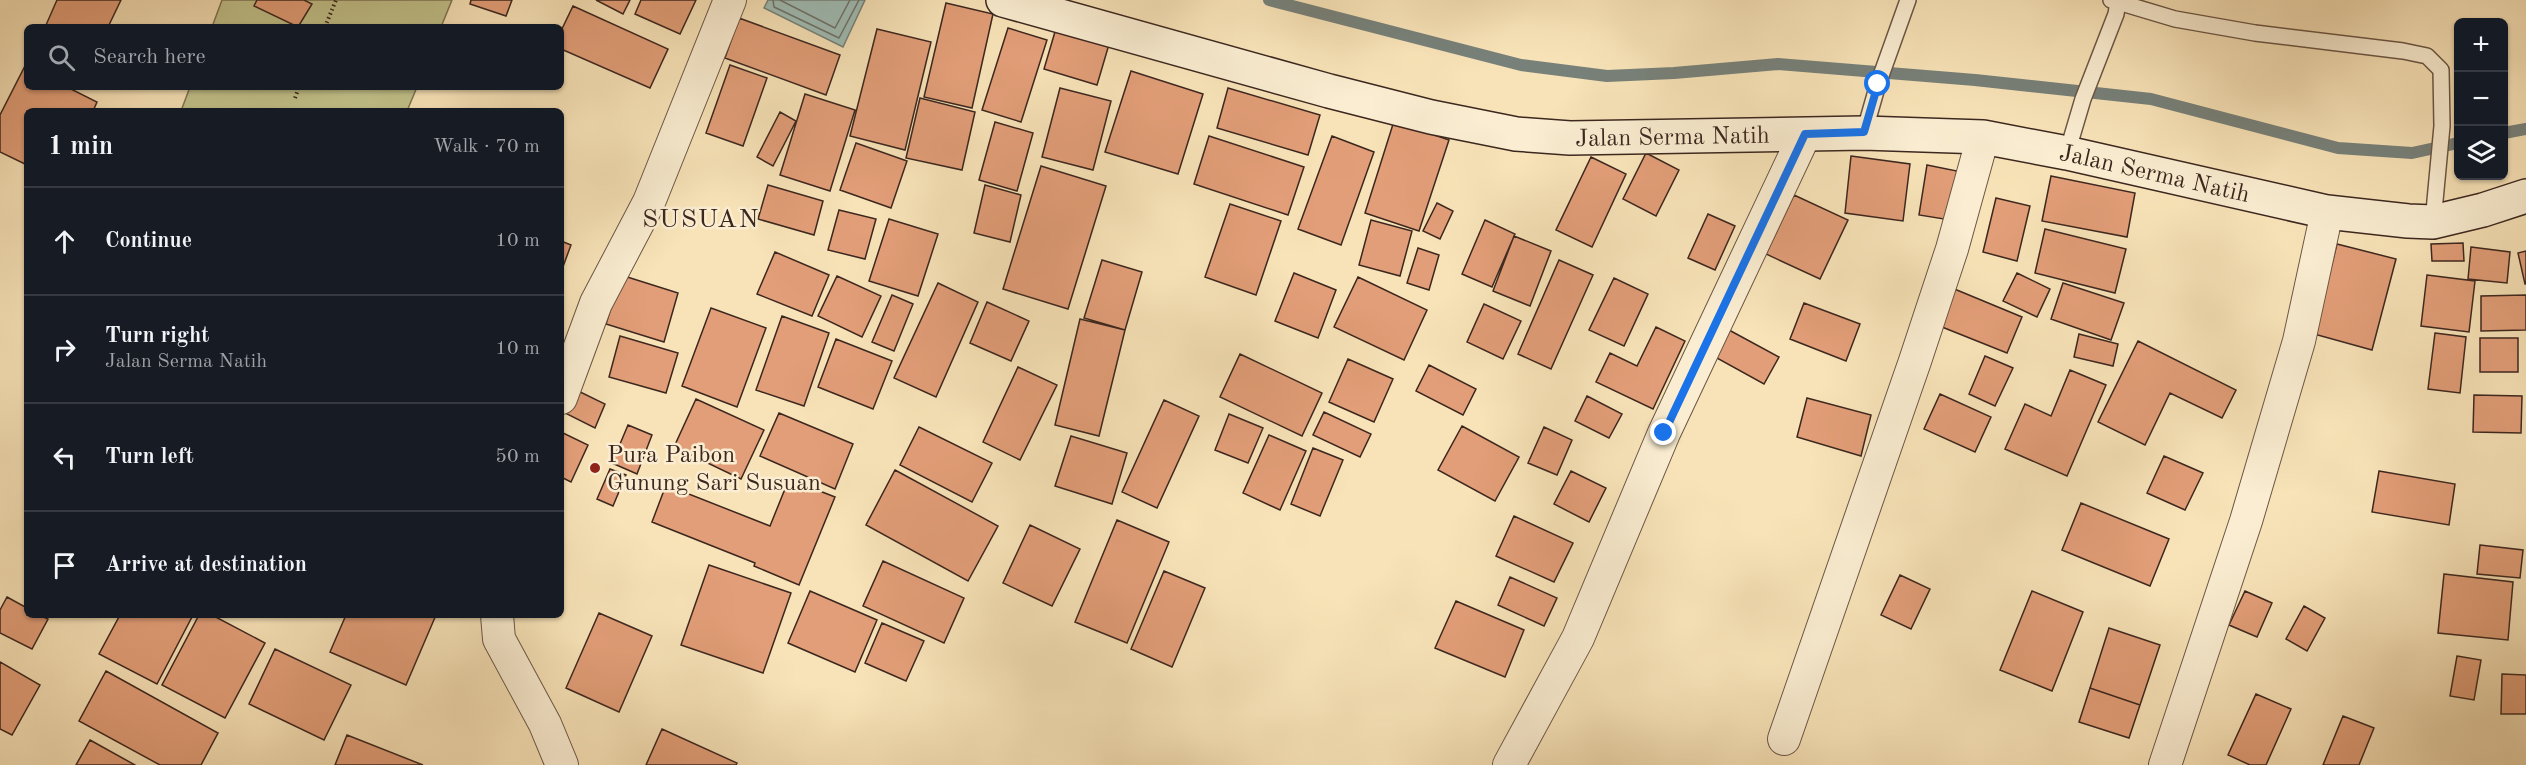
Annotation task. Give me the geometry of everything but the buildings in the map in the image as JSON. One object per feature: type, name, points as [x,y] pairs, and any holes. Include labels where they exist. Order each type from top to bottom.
[{"type":"street","points":[[564,390],[596,303],[649,202],[730,0]]},
{"type":"street","name":"Jalan Serma Natih","points":[[1004,0],[1341,94],[1431,117],[1516,134],[1570,138],[1864,132],[1983,137],[2067,153],[2326,212],[2408,222],[2433,222],[2483,210],[2526,196]]},
{"type":"street","points":[[1509,765],[1578,638],[1664,433],[1805,134]]},
{"type":"street","points":[[1784,739],[1919,350],[1952,249],[1983,137]]},
{"type":"street","points":[[2164,765],[2246,521],[2300,341],[2326,212]]},
{"type":"street","points":[[497,618],[499,639],[545,724],[562,765]]},
{"type":"lane","points":[[1864,132],[1887,57],[1908,0]]},
{"type":"lane","points":[[2067,153],[2092,73],[2116,14],[2114,1],[2175,19],[2254,33],[2403,51],[2427,56],[2441,70],[2442,126],[2433,222]]},
{"type":"path","points":[[326,24],[336,0]]},
{"type":"path","points":[[295,98],[298,90]]},
{"type":"green space","points":[[222,0],[452,0],[442,24],[213,24]]},
{"type":"green space","points":[[189,90],[416,90],[408,108],[182,108]]},
{"type":"water","points":[[768,0],[865,0],[843,47],[764,8]]},
{"type":"waterway","points":[[1269,0],[1521,65],[1607,76],[1778,64],[1975,80],[2151,99],[2338,148],[2412,153],[2454,144]]},
{"type":"waterway","points":[[2508,132],[2526,129]]},
{"type":"place","name":"Pura Paibon Gunung Sari Susuan","points":[[595,468]]},
{"type":"district","name":"SUSUAN","points":[[701,218]]},
{"type":"route","points":[[1664,433],[1805,134],[1864,132],[1878,84]]}]
